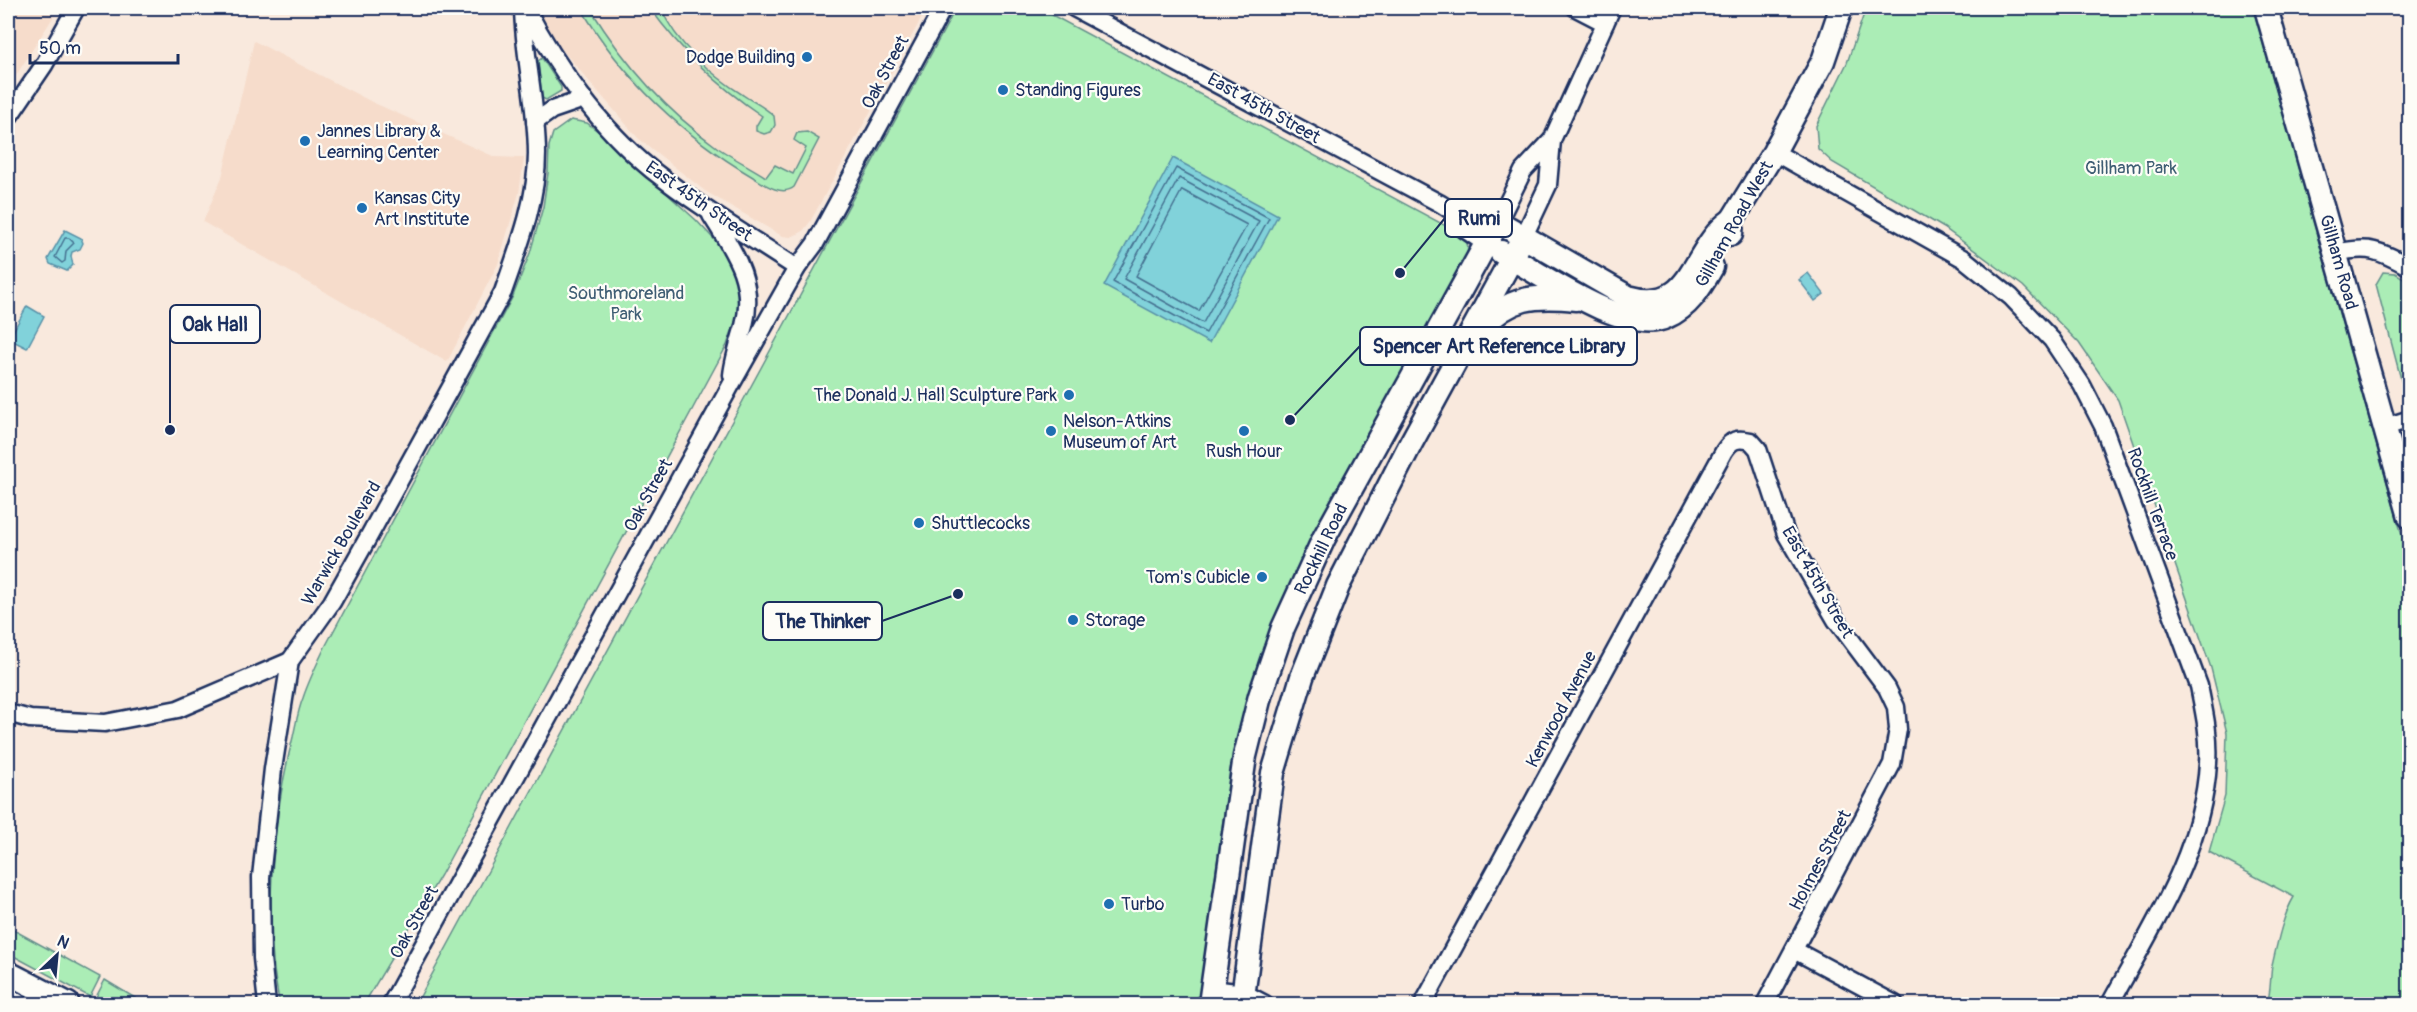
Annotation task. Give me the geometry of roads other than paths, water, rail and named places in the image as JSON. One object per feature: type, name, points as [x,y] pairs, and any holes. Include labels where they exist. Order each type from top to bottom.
[{"type":"main road","name":"Gillham Road West","points":[[1583,299],[1621,316],[1637,321],[1652,322],[1681,309],[1692,298],[1731,236],[1732,220],[1774,152],[1823,61],[1841,8]]},
{"type":"main road","name":"Gillham Road","points":[[2270,9],[2409,517]]},
{"type":"main road","name":"East 45th Street","points":[[1498,222],[1628,297],[1645,302],[1658,302],[1670,296],[1690,276],[1718,229],[1732,220]]},
{"type":"main road","name":"Rockhill Road","points":[[1211,997],[1245,756],[1260,696],[1282,628],[1324,538],[1498,222]]},
{"type":"main road","name":"Rockhill Road","points":[[1243,999],[1273,773],[1302,676],[1338,586],[1411,443],[1524,236]]},
{"type":"main road","name":"East 45th Street","points":[[1486,244],[1583,299]]},
{"type":"main road","points":[[1468,342],[1489,319],[1510,303],[1543,297],[1583,299]]},
{"type":"main road","points":[[8,973],[68,1005]]},
{"type":"main road","points":[[8,1000],[15,1005]]},
{"type":"street","points":[[8,118],[45,65],[76,8]]},
{"type":"street","name":"East 45th Street","points":[[524,8],[542,39],[584,99],[610,129],[651,169],[708,211],[797,268]]},
{"type":"street","name":"Warwick Boulevard","points":[[267,1005],[262,958],[261,877],[273,769],[290,661],[332,602],[502,292],[530,207],[537,156],[535,122],[523,32],[524,8]]},
{"type":"street","name":"Oak Street","points":[[391,1005],[731,385],[797,268],[814,244],[943,8]]},
{"type":"street","name":"East 45th Street","points":[[1074,8],[1203,75],[1452,211],[1464,229],[1486,244]]},
{"type":"street","points":[[1576,8],[1608,15]]},
{"type":"street","name":"Rockhill Road","points":[[1498,222],[1523,171],[1552,140],[1608,15]]},
{"type":"street","points":[[535,122],[552,110],[584,99]]},
{"type":"street","name":"Rockhill Road","points":[[1524,236],[1548,185],[1552,140]]},
{"type":"street","name":"Rockhill Terrace","points":[[1774,152],[1964,259],[2011,297],[2052,340],[2082,385],[2103,426],[2199,686],[2207,725],[2208,762],[2204,803],[2194,839],[2178,876],[2110,1005]]},
{"type":"street","name":"East 45th Street","points":[[1452,211],[1474,210],[1498,222]]},
{"type":"street","points":[[708,211],[733,250],[746,278],[745,324],[735,354],[731,385]]},
{"type":"street","points":[[2336,253],[2358,248],[2380,252],[2409,267]]},
{"type":"street","points":[[2385,427],[2409,419]]},
{"type":"street","name":"East 45th Street","points":[[1739,438],[1751,441],[1758,449],[1786,534],[1836,620],[1887,688],[1896,707],[1898,729]]},
{"type":"street","name":"Kenwood Avenue","points":[[1423,1005],[1724,451],[1731,441],[1739,438]]},
{"type":"street","points":[[8,713],[30,719],[105,723],[178,709],[290,661]]},
{"type":"street","name":"Holmes Street","points":[[1765,1005],[1892,764],[1898,729]]},
{"type":"street","points":[[1794,950],[1895,1005]]},
{"type":"street","points":[[1211,997],[1243,999],[1265,1005]]},
{"type":"water","points":[[1173,158],[1278,215],[1209,343],[1104,286]]},
{"type":"water","points":[[65,230],[81,238],[83,243],[80,249],[72,252],[73,265],[67,271],[50,264],[48,259]]},
{"type":"water","points":[[1808,273],[1824,294],[1815,301],[1799,280]]},
{"type":"water","points":[[27,306],[44,316],[27,348],[9,339]]},
{"type":"place","name":"Dodge Building","points":[[807,57]]},
{"type":"place","name":"Standing Figures","points":[[1003,90]]},
{"type":"place","name":"Jannes Library & Learning Center","points":[[305,141]]},
{"type":"place","name":"Kansas City Art Institute","points":[[362,208]]},
{"type":"place","name":"Rumi","points":[[1400,273]]},
{"type":"place","name":"The Donald J. Hall Sculpture Park","points":[[1069,395]]},
{"type":"place","name":"Spencer Art Reference Library","points":[[1290,420]]},
{"type":"place","name":"Oak Hall","points":[[170,430]]},
{"type":"place","name":"Nelson-Atkins Museum of Art","points":[[1051,431]]},
{"type":"place","name":"Rush Hour","points":[[1244,431]]},
{"type":"place","name":"Shuttlecocks","points":[[919,523]]},
{"type":"place","name":"Tom's Cubicle","points":[[1262,577]]},
{"type":"place","name":"The Thinker","points":[[958,594]]},
{"type":"place","name":"Storage","points":[[1073,620]]},
{"type":"place","name":"Turbo","points":[[1109,904]]},
{"type":"park label","name":"Gillham Park","points":[[2131,168]]},
{"type":"park label","name":"Southmoreland Park","points":[[626,303]]}]
